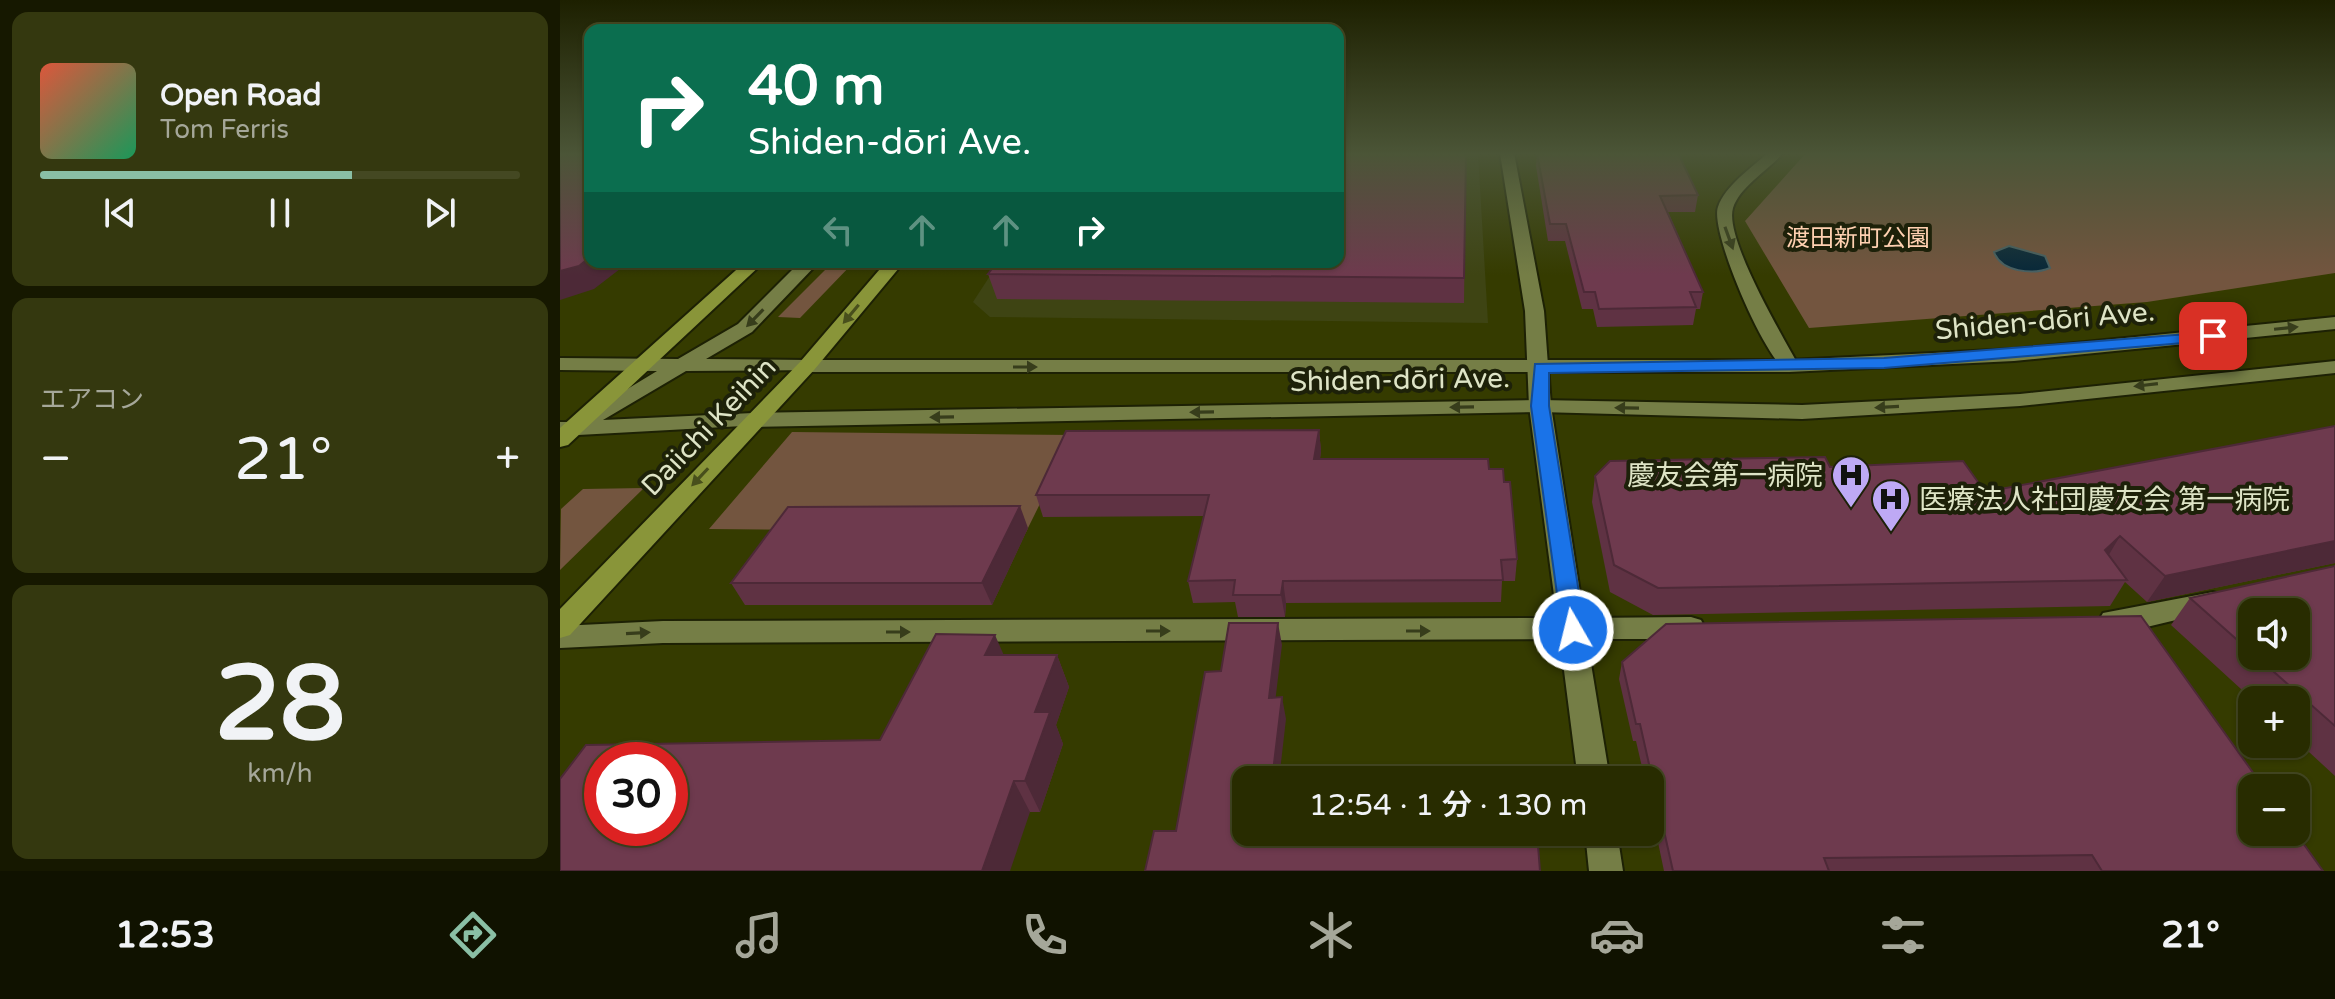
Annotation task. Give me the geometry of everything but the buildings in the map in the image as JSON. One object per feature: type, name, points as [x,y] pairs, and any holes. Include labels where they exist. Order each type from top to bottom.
[{"type":"highway","points":[[564,433],[748,268]]},
{"type":"highway","name":"Daiichi Keihin","points":[[560,627],[807,366],[890,268]]},
{"type":"street","points":[[1513,194],[1541,368],[1540,406],[1592,766]]},
{"type":"street","points":[[1738,194],[1723,210],[1724,227],[1757,308],[1789,366]]},
{"type":"street","points":[[564,433],[745,328],[804,268]]},
{"type":"street","name":"Shiden-dōri Ave.","points":[[560,364],[1541,368],[1789,366],[2014,355],[2335,323]]},
{"type":"street","name":"Shiden-dōri Ave.","points":[[564,433],[753,420],[1540,406],[1802,412],[2020,400],[2335,367]]},
{"type":"street","points":[[2083,621],[2130,620],[2233,597]]},
{"type":"street","points":[[560,637],[663,632],[1717,628]]},
{"type":"street","points":[[1603,846],[1606,871]]},
{"type":"shaded area","points":[[1344,194],[1480,194],[1488,323],[990,317],[973,302],[995,268],[1344,268]]},
{"type":"green space","name":"渡田新町公園","points":[[1770,194],[2335,194],[2335,273],[2147,302],[1809,328],[1745,221]]},
{"type":"green space","points":[[827,268],[848,268],[800,318],[778,317]]},
{"type":"green space","points":[[792,432],[1074,435],[1026,532],[709,529]]},
{"type":"green space","points":[[644,488],[560,570],[561,509],[583,489]]},
{"type":"water","points":[[2009,246],[2045,256],[2050,268],[2027,271],[2010,268],[1994,252]]},
{"type":"place","name":"慶友会第一病院","points":[[1851,509]]},
{"type":"place","name":"医療法人社団慶友会 第一病院","points":[[1891,533]]},
{"type":"route","points":[[1573,630],[1540,406],[1541,368],[1884,363],[2014,355],[2213,336]]}]
